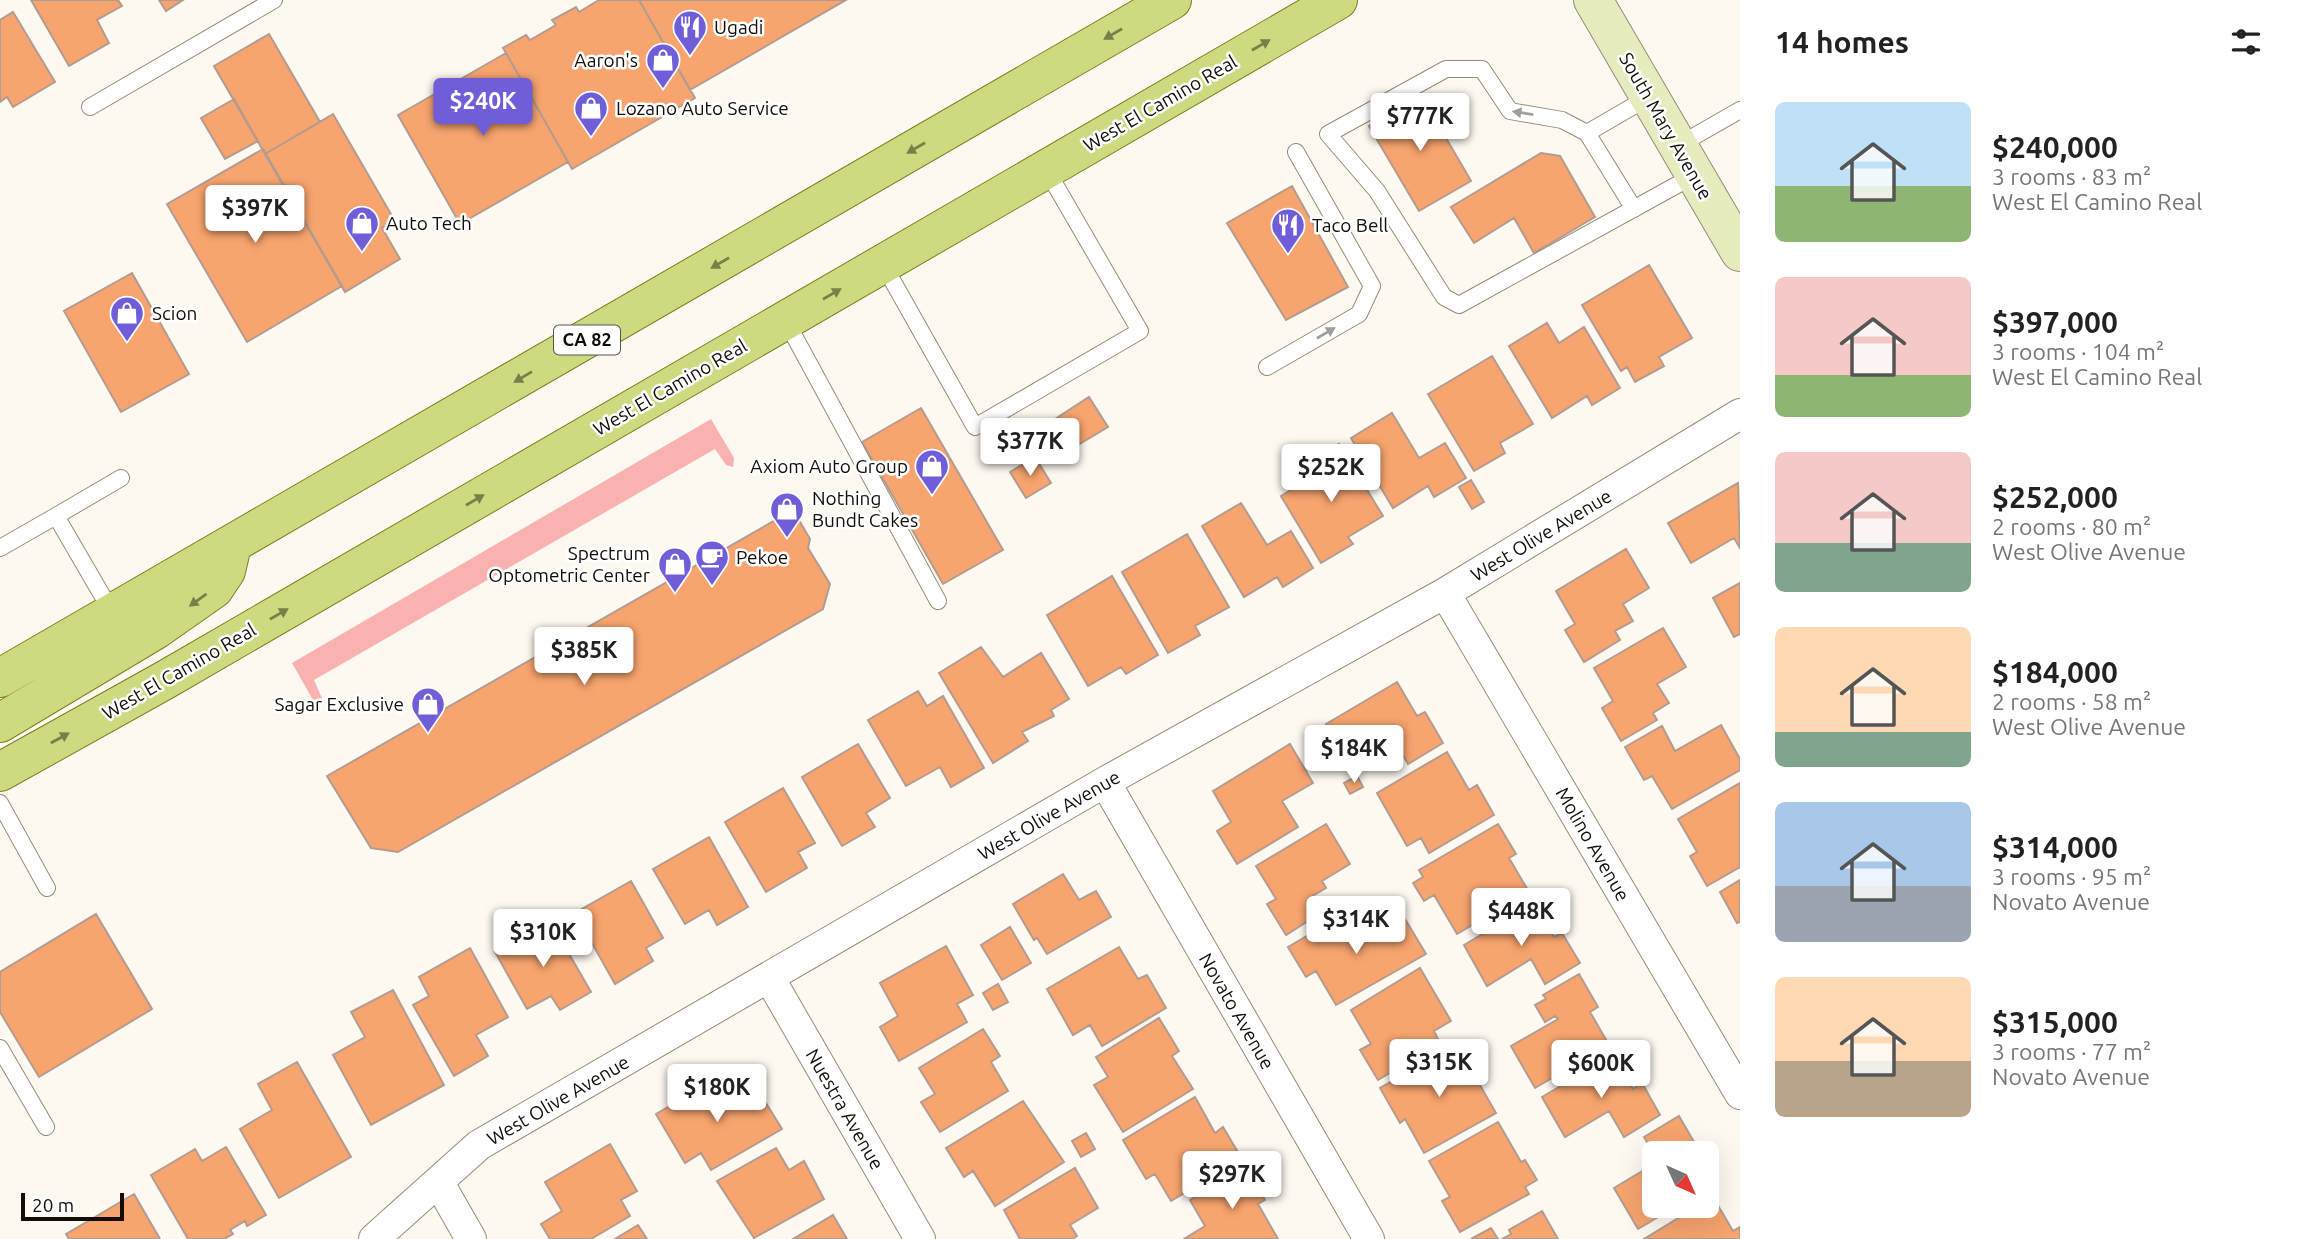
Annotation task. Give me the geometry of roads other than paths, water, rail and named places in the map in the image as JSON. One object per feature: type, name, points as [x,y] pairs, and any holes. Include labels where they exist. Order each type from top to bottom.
[{"type":"main road","name":"West El Camino Real","points":[[0,772],[165,680],[1338,0]]},
{"type":"main road","name":"South Mary Avenue","points":[[1593,0],[1740,251]]},
{"type":"main road","name":"CA 82","points":[[0,678],[232,545],[1151,5]]},
{"type":"main road","points":[[0,723],[157,629],[214,589],[226,571],[232,545]]},
{"type":"street","name":"West Olive Avenue","points":[[374,1239],[479,1145],[770,979],[1105,782],[1446,593],[1740,414]]},
{"type":"street","name":"Molino Avenue","points":[[1446,593],[1740,1094]]},
{"type":"street","name":"Novato Avenue","points":[[1105,782],[1369,1239]]},
{"type":"street","name":"Nuestra Avenue","points":[[770,979],[920,1239]]},
{"type":"street","points":[[439,1183],[471,1239]]},
{"type":"lane","points":[[90,107],[274,0]]},
{"type":"lane","points":[[1634,209],[1587,133],[1562,120],[1510,111],[1482,69],[1446,69],[1328,134],[1377,191],[1444,298],[1459,305],[1634,209],[1740,110]]},
{"type":"lane","points":[[1587,133],[1649,97]]},
{"type":"lane","points":[[1266,367],[1359,314],[1372,286],[1296,152]]},
{"type":"lane","points":[[883,264],[975,427],[1140,331],[1046,169]]},
{"type":"lane","points":[[786,321],[938,601]]},
{"type":"lane","points":[[0,548],[121,478]]},
{"type":"lane","points":[[56,516],[113,614]]},
{"type":"lane","points":[[0,803],[47,888]]},
{"type":"lane","points":[[0,1048],[46,1127]]},
{"type":"place","name":"Ugadi","points":[[690,57]]},
{"type":"place","name":"Aaron's","points":[[663,90]]},
{"type":"place","name":"Lozano Auto Service","points":[[591,138]]},
{"type":"place","name":"Auto Tech","points":[[362,253]]},
{"type":"place","name":"Taco Bell","points":[[1288,255]]},
{"type":"place","name":"Scion","points":[[127,343]]},
{"type":"place","name":"Axiom Auto Group","points":[[932,496]]},
{"type":"place","name":"Nothing Bundt Cakes","points":[[787,539]]},
{"type":"place","name":"Pekoe","points":[[712,587]]},
{"type":"place","name":"Spectrum Optometric Center","points":[[675,594]]},
{"type":"place","name":"Sagar Exclusive","points":[[428,734]]}]
